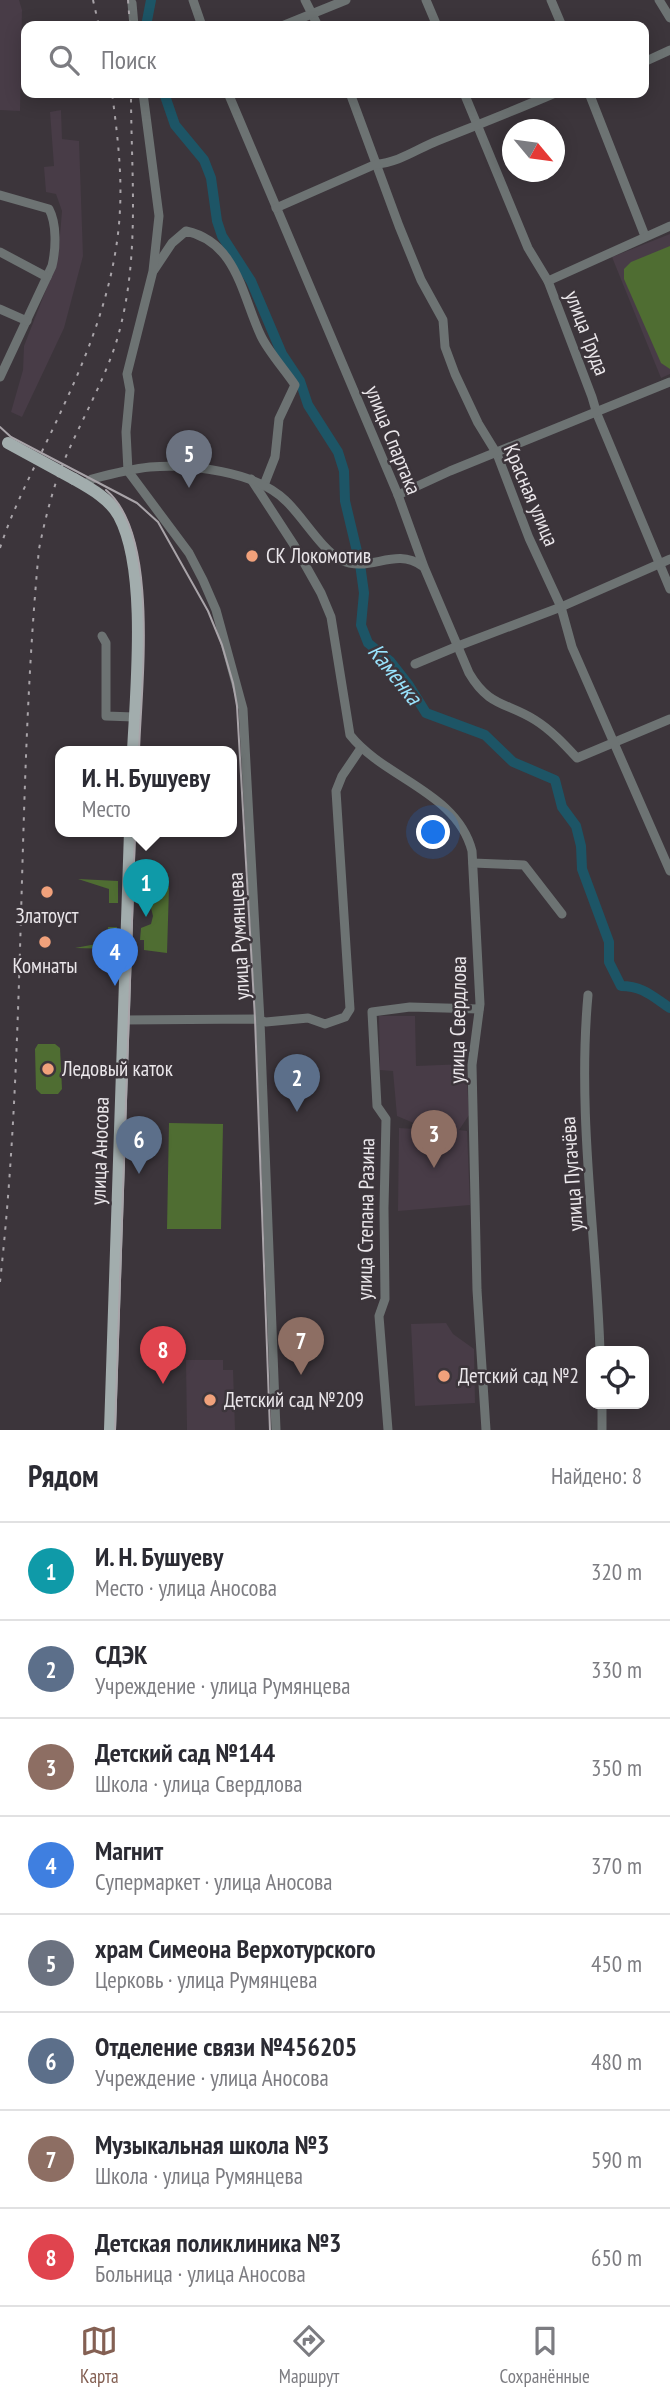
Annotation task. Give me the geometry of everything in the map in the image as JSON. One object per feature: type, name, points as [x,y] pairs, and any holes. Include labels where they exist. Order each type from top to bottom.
[{"type":"main road","points":[[4,440],[80,482],[112,506],[119,516],[128,540],[134,571],[137,614],[133,746]]},
{"type":"main road","name":"улица Аносова","points":[[110,1430],[130,837]]},
{"type":"street","points":[[192,0],[200,21]]},
{"type":"street","points":[[305,0],[315,21]]},
{"type":"street","points":[[296,21],[345,0]]},
{"type":"street","points":[[426,0],[435,21]]},
{"type":"street","points":[[551,0],[560,21]]},
{"type":"street","points":[[659,0],[670,18]]},
{"type":"street","points":[[132,3],[134,21]]},
{"type":"street","points":[[649,60],[670,50]]},
{"type":"street","points":[[128,471],[130,390],[127,374],[153,271],[159,216],[144,98]]},
{"type":"street","name":"улица Спартака","points":[[230,98],[398,495],[424,567],[469,673],[486,696],[536,720],[577,758],[615,742]]},
{"type":"street","name":"Красная улица","points":[[351,98],[421,280],[443,320],[445,347],[454,374],[497,454],[529,538],[561,607],[572,647],[670,871]]},
{"type":"street","name":"улица Труда","points":[[466,98],[528,248],[548,281],[593,397],[597,414],[670,589]]},
{"type":"street","points":[[276,208],[376,164],[390,163],[543,98]]},
{"type":"street","points":[[591,98],[645,236]]},
{"type":"street","points":[[0,195],[49,209],[54,218],[55,256],[0,377]]},
{"type":"street","points":[[548,281],[670,226]]},
{"type":"street","points":[[153,271],[172,243],[186,231],[195,233],[222,250],[236,270],[260,334],[295,385],[279,419],[275,457],[264,485]]},
{"type":"street","points":[[0,252],[47,277]]},
{"type":"street","points":[[0,309],[27,321]]},
{"type":"street","points":[[398,495],[450,471],[597,414],[670,382]]},
{"type":"street","points":[[80,482],[158,467],[221,471],[264,485],[290,504],[338,559],[349,563],[372,563],[399,557],[424,567]]},
{"type":"street","name":"улица Румянцева","points":[[128,471],[188,553],[203,580],[216,610],[243,709],[260,1021],[276,1430]]},
{"type":"street","points":[[124,1020],[266,1022],[307,1018],[324,1024],[345,1017],[350,1009],[336,791],[342,776],[361,748],[351,735],[346,719],[331,617],[294,545],[251,479]]},
{"type":"street","points":[[399,557],[412,535]]},
{"type":"street","points":[[415,664],[561,607],[670,559]]},
{"type":"street","points":[[102,636],[106,643],[106,716],[134,717]]},
{"type":"street","points":[[615,742],[670,719]]},
{"type":"street","name":"улица Свердлова","points":[[361,748],[444,806],[459,821],[468,836],[473,863],[480,1009],[472,1065],[477,1290],[486,1430]]},
{"type":"street","points":[[473,863],[524,866],[562,914]]},
{"type":"street","name":"улица Пугачёва","points":[[588,995],[584,1085],[600,1346]]},
{"type":"street","name":"улица Степана Разина","points":[[388,1430],[379,1316],[385,1299],[386,1119],[377,1106],[372,1012],[410,1007],[480,1009]]},
{"type":"street","points":[[601,1409],[602,1430]]},
{"type":"shaded area","points":[[0,0],[19,0],[22,10],[20,111],[0,110]]},
{"type":"shaded area","points":[[61,110],[62,139],[79,141],[83,256],[64,328],[22,417],[11,412],[23,370],[24,346],[58,259],[62,211],[56,194],[46,192],[44,167],[54,166],[50,112]]},
{"type":"shaded area","points":[[670,234],[670,374],[661,378],[612,257]]},
{"type":"shaded area","points":[[379,1016],[415,1016],[416,1066],[466,1064],[469,1115],[459,1130],[467,1131],[470,1205],[398,1211],[399,1128],[416,1129],[416,1124],[397,1116],[393,1071],[380,1070]]},
{"type":"shaded area","name":"Детский сад №2","points":[[446,1323],[453,1334],[474,1349],[475,1403],[415,1406],[411,1324]]},
{"type":"shaded area","name":"Детский сад №209","points":[[186,1360],[223,1360],[223,1370],[233,1370],[235,1430],[187,1430]]},
{"type":"green space","points":[[670,246],[670,369],[661,363],[624,279],[624,269],[631,262]]},
{"type":"green space","points":[[78,879],[118,881],[118,903],[109,903],[109,889]]},
{"type":"green space","points":[[143,886],[169,887],[167,953],[144,950],[144,940],[140,940],[141,928],[151,924],[153,916],[151,908],[142,904]]},
{"type":"green space","points":[[108,927],[117,927],[116,949],[75,948],[107,942]]},
{"type":"green space","name":"Ледовый каток","points":[[38,1044],[55,1044],[60,1048],[62,1089],[58,1094],[41,1094],[36,1089],[35,1049]]},
{"type":"green space","points":[[169,1123],[223,1124],[221,1229],[167,1229]]},
{"type":"waterway","name":"Каменка","points":[[147,21],[151,0]]},
{"type":"waterway","name":"Каменка","points":[[166,98],[175,125],[204,160],[211,178],[217,221],[222,236],[251,281],[282,354],[300,381],[308,405],[338,452],[344,471],[345,501],[360,564],[364,593],[361,625],[368,643],[390,661],[426,713],[485,735],[513,762],[555,780],[562,807],[576,826],[581,846],[582,869],[609,942],[609,962],[621,986],[642,990],[670,1008]]},
{"type":"tram line","points":[[0,427],[11,437],[137,503],[158,522],[208,611],[233,683],[237,706],[255,1019],[270,1430]]},
{"type":"tram line","points":[[106,490],[123,511],[134,541],[141,575],[144,652],[139,746]]},
{"type":"tram line","points":[[115,1430],[135,837]]},
{"type":"railway","points":[[93,0],[98,21]]},
{"type":"railway","points":[[128,0],[130,21]]},
{"type":"railway","points":[[0,548],[21,494],[84,360],[108,286],[118,235],[120,195],[119,151],[113,98]]},
{"type":"railway","points":[[0,1282],[14,1099],[27,732],[39,549],[58,476],[110,360],[124,312],[132,250],[131,98]]},
{"type":"place","name":"храм Симеона Верхотурского","points":[[189,488]]},
{"type":"place","name":"СК Локомотив","points":[[252,556]]},
{"type":"place","name":"Златоуст","points":[[47,892]]},
{"type":"place","name":"И. Н. Бушуеву","points":[[146,917]]},
{"type":"place","name":"Комнаты","points":[[45,942]]},
{"type":"place","name":"Магнит","points":[[115,986]]},
{"type":"place","name":"Ледовый каток","points":[[48,1069]]},
{"type":"place","name":"СДЭК","points":[[297,1112]]},
{"type":"place","name":"Детский сад №144","points":[[434,1168]]},
{"type":"place","name":"Отделение связи №456205","points":[[139,1174]]},
{"type":"place","name":"Музыкальная школа №3","points":[[301,1375]]},
{"type":"place","name":"Детский сад №2","points":[[444,1376]]},
{"type":"place","name":"Детская поликлиника №3","points":[[163,1384]]},
{"type":"place","name":"Детский сад №209","points":[[210,1400]]}]
